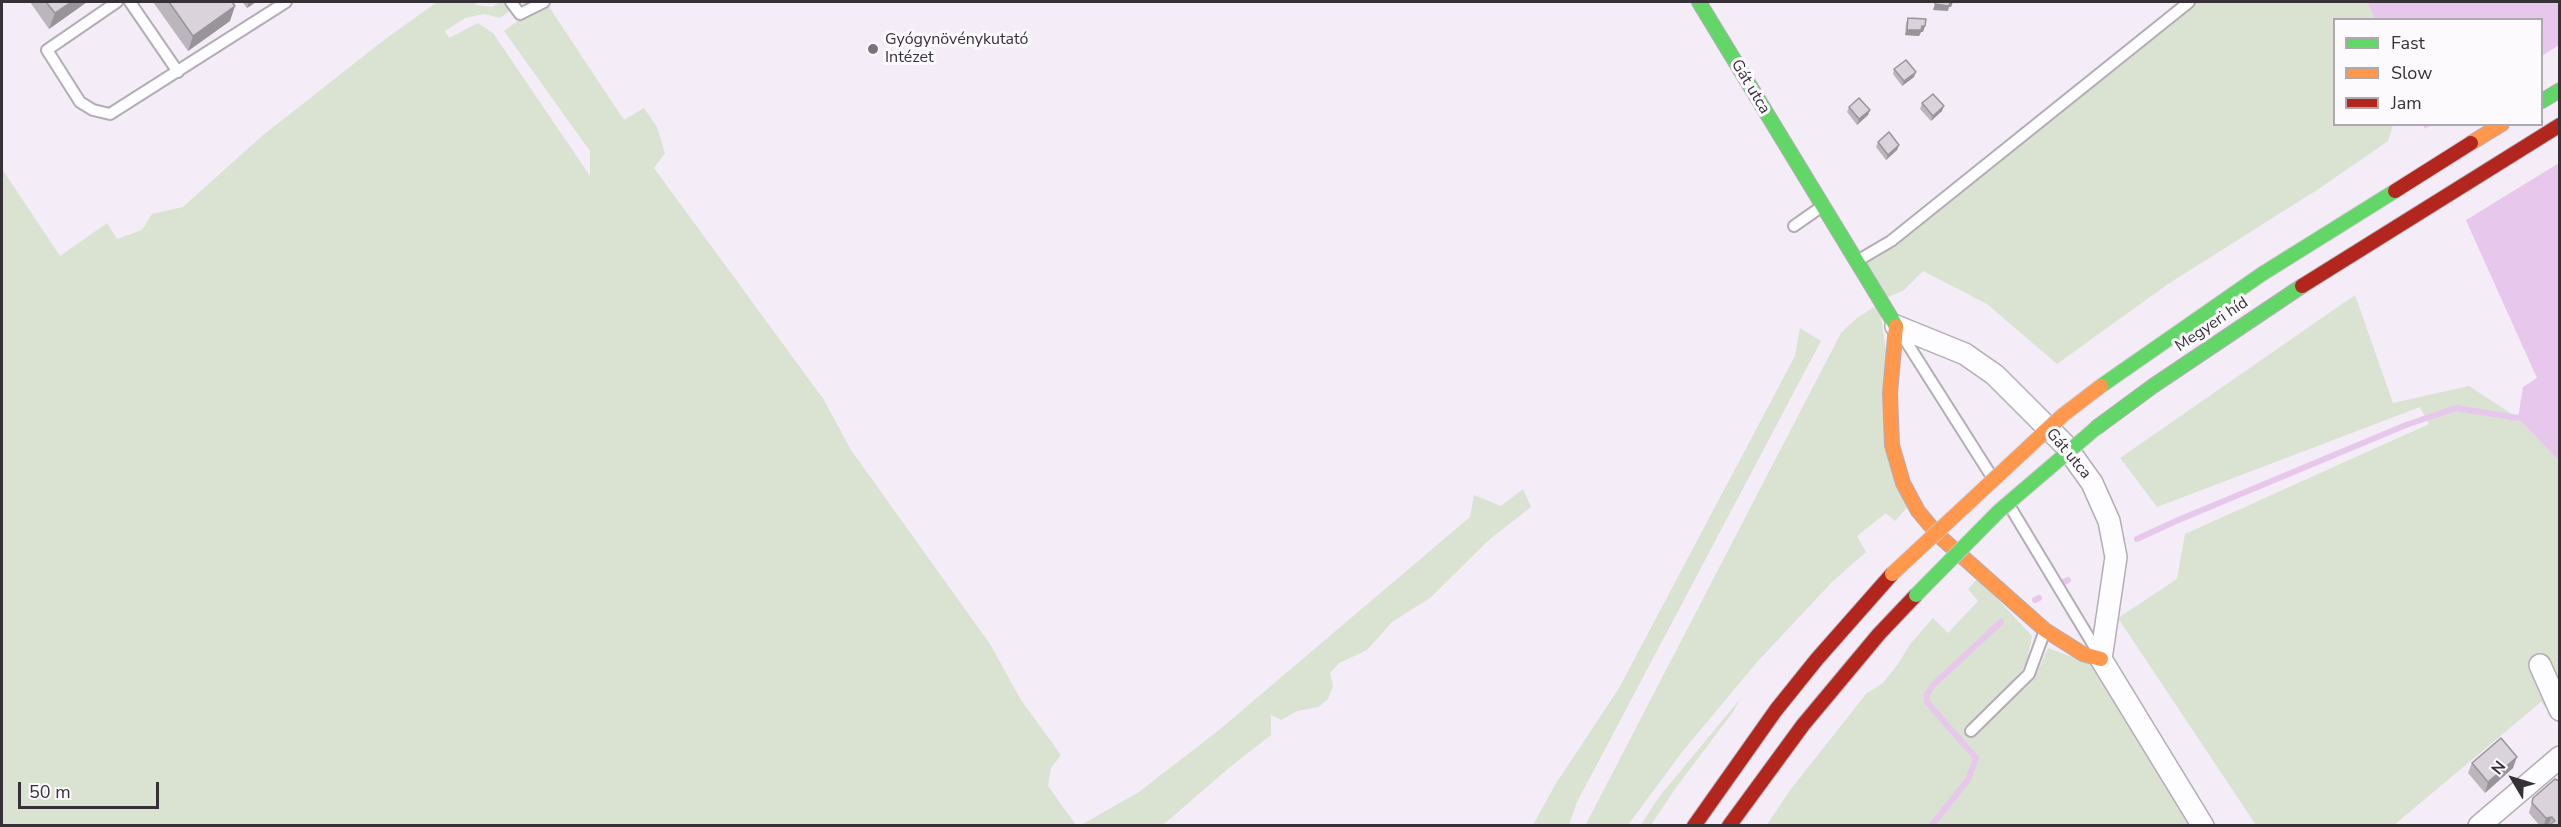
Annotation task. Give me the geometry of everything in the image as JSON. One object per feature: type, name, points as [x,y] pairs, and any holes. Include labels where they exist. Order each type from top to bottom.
[{"type":"main road","name":"Gát utca","points":[[1699,2],[1896,326]]},
{"type":"main road","points":[[2543,100],[2559,90]]},
{"type":"main road","name":"Megyeri híd","points":[[1729,825],[1803,724],[1879,634],[1999,511],[2096,428],[2153,386],[2301,286],[2559,124]]},
{"type":"main road","name":"Megyeri híd","points":[[1694,825],[1726,777],[1810,667],[1892,574],[1954,514],[2064,415],[2140,357],[2262,274],[2499,126]]},
{"type":"main road","points":[[1896,326],[1890,393],[1892,445],[1903,483],[1925,520],[1938,535],[2045,630],[2083,654],[2101,659]]},
{"type":"street","name":"Gát utca","points":[[1896,326],[1965,354],[1995,375],[2064,444],[2092,483],[2109,521],[2116,557],[2101,659]]},
{"type":"street","points":[[2101,659],[2203,825]]},
{"type":"street","points":[[2540,665],[2559,710]]},
{"type":"street","points":[[2479,825],[2559,757]]},
{"type":"lane","points":[[117,2],[47,50],[80,102],[93,110],[110,114],[286,2]]},
{"type":"lane","points":[[129,2],[178,72]]},
{"type":"lane","points":[[511,2],[520,14],[544,2]]},
{"type":"lane","points":[[1857,261],[1892,241],[2190,2]]},
{"type":"lane","points":[[1794,226],[1822,206]]},
{"type":"lane","points":[[1896,326],[1963,429],[2101,659]]},
{"type":"lane","points":[[1971,731],[2029,674],[2045,630]]},
{"type":"green space","points":[[437,2],[474,2],[476,5],[492,7],[500,2],[521,2],[500,18],[484,14],[465,18],[445,31],[449,38],[478,23],[493,33],[590,176],[590,151],[504,31],[527,14],[549,7],[624,120],[644,108],[657,127],[665,153],[654,168],[824,400],[851,450],[990,644],[1021,700],[1061,755],[1051,768],[1048,786],[1076,825],[2,825],[2,169],[60,256],[107,223],[117,239],[142,230],[152,214],[183,207],[262,136],[384,40]]},
{"type":"green space","points":[[2182,2],[2367,2],[2375,18],[2333,18],[2333,126],[2393,126],[2388,141],[2320,188],[2168,284],[2057,364],[1987,304],[1923,271],[1903,291],[1880,300],[1857,261],[1891,243]]},
{"type":"green space","points":[[2355,295],[2393,403],[2469,386],[2518,418],[2559,461],[2559,724],[2541,702],[2394,825],[2256,825],[2118,618],[2177,579],[2185,534],[2429,424],[2420,407],[2157,507],[2120,458]]},
{"type":"green space","points":[[1879,304],[1909,505],[1895,521],[1886,513],[1857,536],[1866,552],[1832,582],[1758,661],[1682,752],[1628,825],[1585,826],[1841,333],[1857,318]]},
{"type":"green space","points":[[1800,328],[1821,341],[1577,802],[1569,825],[1533,825],[1555,785],[1619,688],[1795,356]]},
{"type":"green space","points":[[1523,489],[1531,507],[1490,539],[1430,598],[1392,622],[1367,650],[1339,663],[1330,673],[1333,686],[1328,699],[1318,707],[1297,711],[1281,720],[1271,715],[1271,735],[1163,825],[1081,825],[1139,792],[1219,730],[1470,517],[1474,495],[1501,506]]},
{"type":"green space","points":[[1978,578],[2032,636],[2026,664],[2017,677],[2005,692],[1965,727],[1972,736],[2035,678],[2048,648],[2096,666],[2197,826],[1766,826],[1791,789],[1866,694],[1883,683],[1911,643],[1933,618],[1948,633],[1978,601],[1968,589]]},
{"type":"green space","points":[[1740,699],[1651,825],[1641,825],[1659,797]]},
{"type":"shaded area","points":[[2367,2],[2559,2],[2559,461],[2518,418],[2523,387],[2537,378],[2423,126],[2543,126],[2543,18],[2375,18]]},
{"type":"pier","points":[[2559,45],[2559,163],[2463,222],[2422,130],[2430,126],[2543,126],[2543,55]]},
{"type":"building","points":[[46,2],[71,2],[55,13]]},
{"type":"building","points":[[169,2],[232,2],[235,6],[193,36]]},
{"type":"building","points":[[1935,2],[1950,2],[1949,6],[1935,4]]},
{"type":"building","points":[[1908,18],[1926,19],[1925,26],[1922,26],[1921,30],[1907,30]]},
{"type":"building","points":[[1906,60],[1916,72],[1904,81],[1894,69]]},
{"type":"building","points":[[1933,94],[1944,106],[1933,116],[1922,103]]},
{"type":"building","points":[[1859,98],[1870,110],[1859,119],[1849,107]]},
{"type":"building","points":[[1889,132],[1899,145],[1888,155],[1878,142]]},
{"type":"building","points":[[2501,738],[2517,757],[2488,782],[2472,763]]},
{"type":"building","points":[[2555,779],[2559,781],[2559,825],[2549,825],[2555,821],[2552,817],[2546,818],[2532,803],[2533,798]]},
{"type":"waterway","points":[[2137,539],[2406,425],[2456,408],[2518,418],[2526,417]]},
{"type":"waterway","points":[[2064,582],[2068,580]]},
{"type":"waterway","points":[[2035,600],[2039,598]]},
{"type":"waterway","points":[[1931,826],[1968,780],[1976,758],[1932,708],[1927,701],[1927,694],[1932,686],[2001,622]]},
{"type":"traffic: fast","points":[[1699,2],[1896,326]]},
{"type":"traffic: fast","points":[[2543,100],[2560,90]]},
{"type":"traffic: fast","points":[[2101,386],[2262,274],[2395,191]]},
{"type":"traffic: fast","points":[[2096,428],[2153,386],[2302,286]]},
{"type":"traffic: fast","points":[[1916,595],[1999,511],[2096,428]]},
{"type":"traffic: slow","points":[[2471,143],[2499,126]]},
{"type":"traffic: slow","points":[[1896,326],[1890,393],[1892,445],[1903,483],[1918,511],[1938,535],[2045,630],[2083,654],[2101,659]]},
{"type":"traffic: slow","points":[[1892,574],[2063,415],[2101,386]]},
{"type":"traffic: jam","points":[[2302,286],[2560,125]]},
{"type":"traffic: jam","points":[[2395,191],[2471,143]]},
{"type":"traffic: jam","points":[[1694,826],[1776,710],[1817,659],[1892,574]]},
{"type":"traffic: jam","points":[[1729,826],[1803,725],[1879,634],[1916,595]]},
{"type":"place","name":"Gyógynövénykutató Intézet","points":[[873,49]]}]
